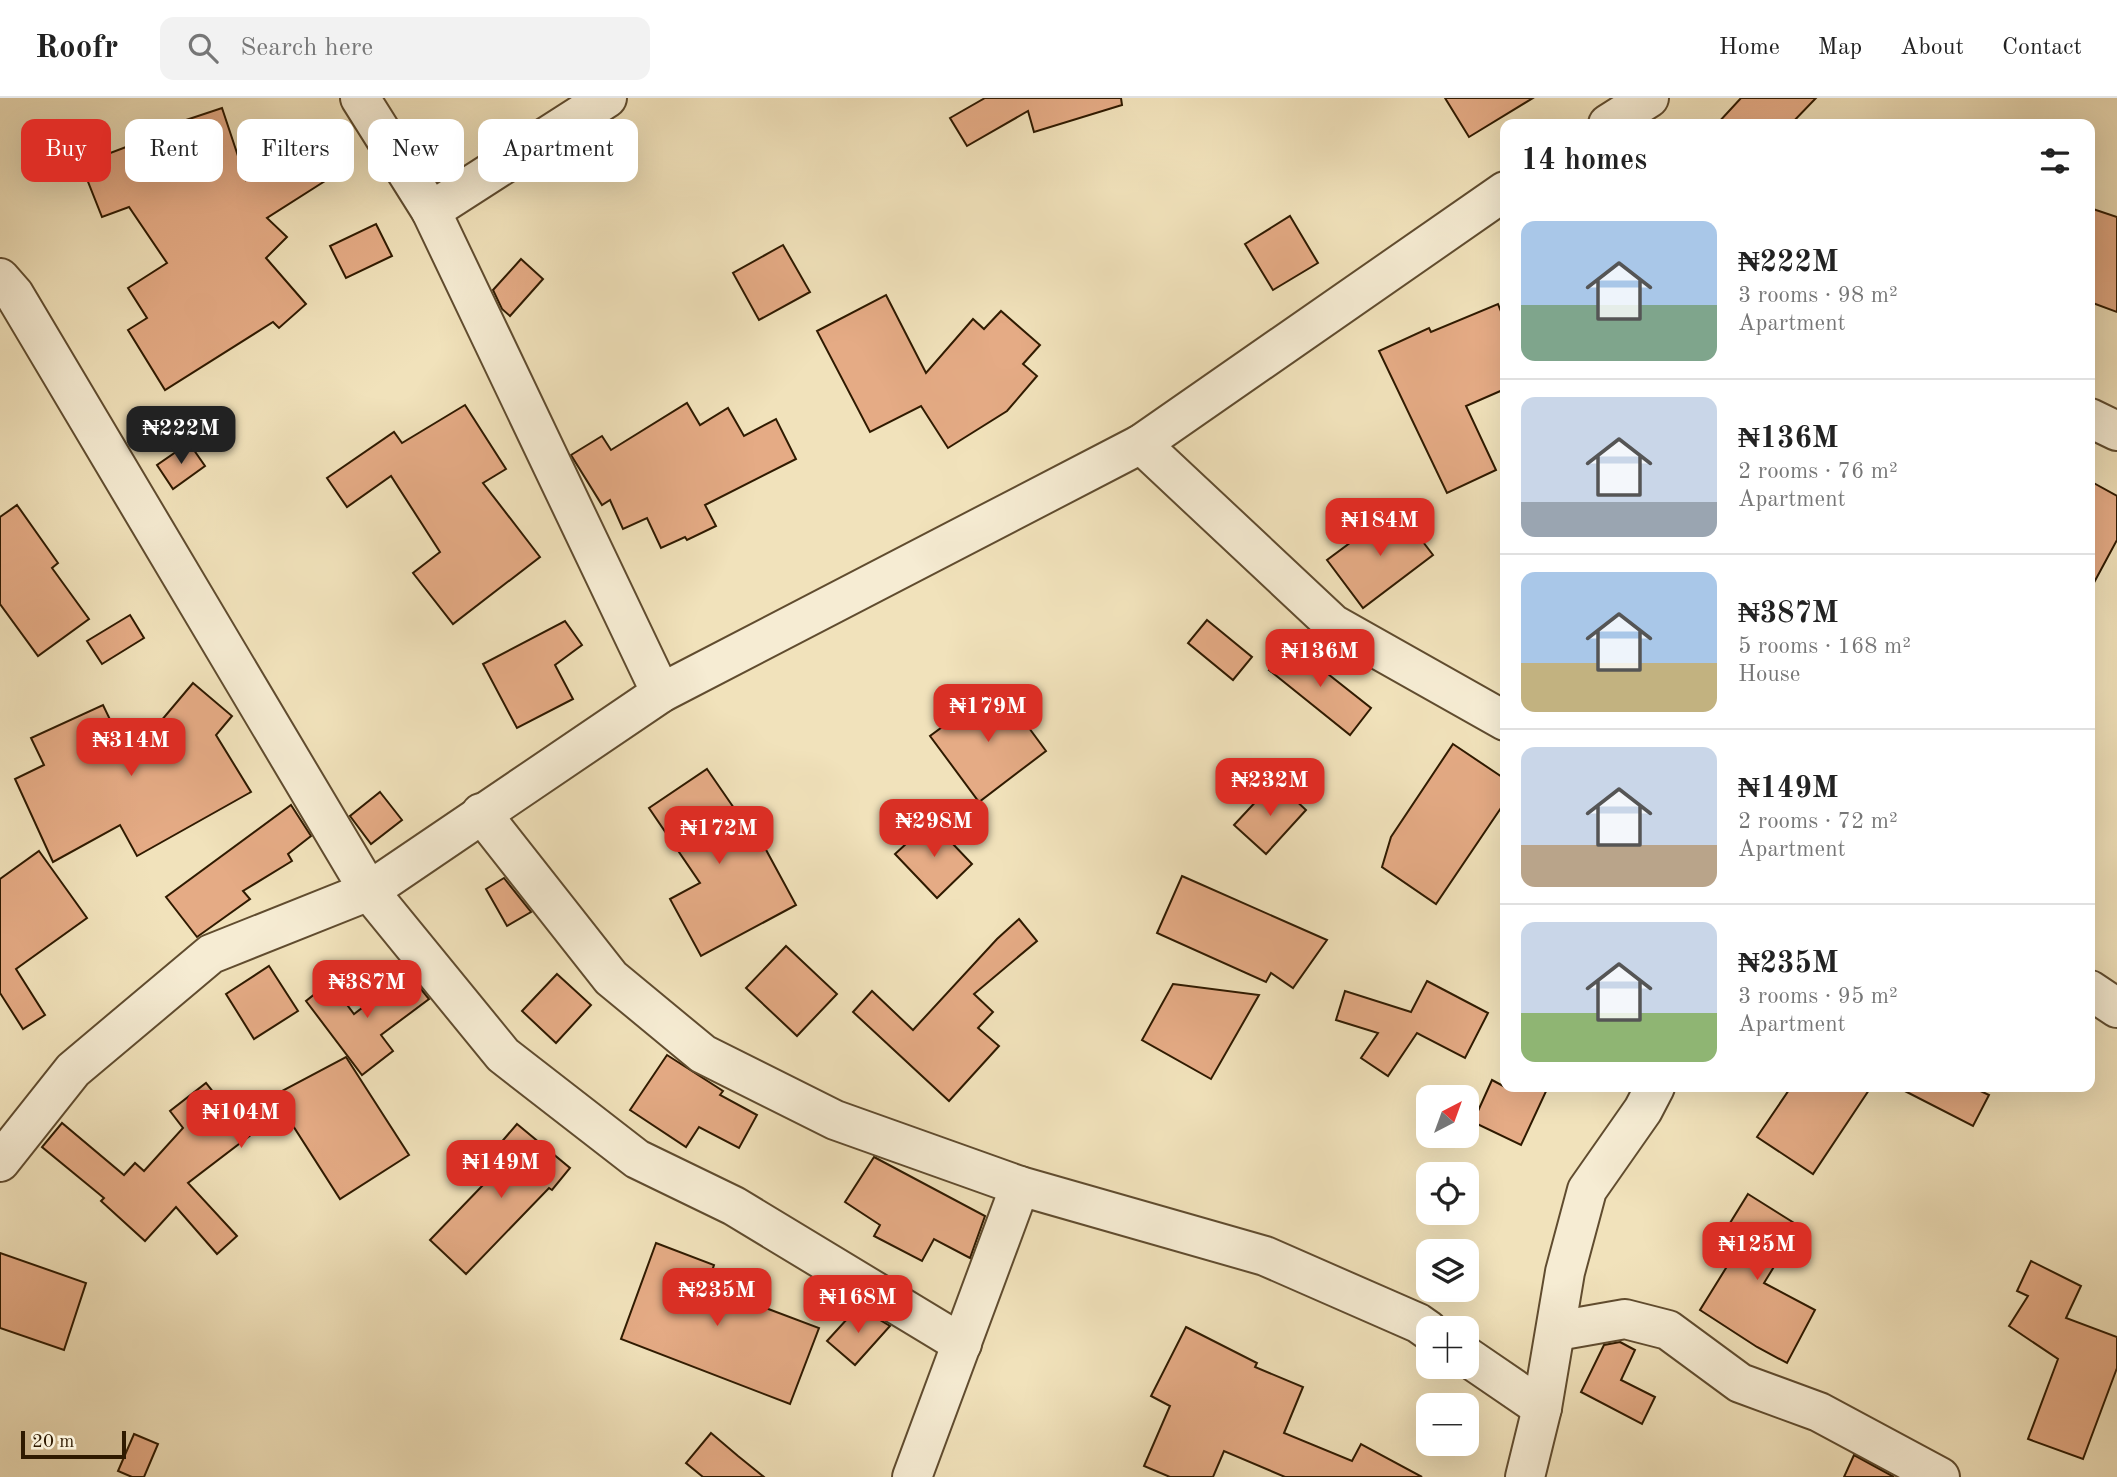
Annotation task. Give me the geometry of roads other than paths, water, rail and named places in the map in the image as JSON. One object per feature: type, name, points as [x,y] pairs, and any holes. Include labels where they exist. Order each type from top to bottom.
[{"type":"street","points":[[360,98],[431,211],[661,693]]},
{"type":"street","points":[[431,211],[607,98]]},
{"type":"street","points":[[0,1162],[74,1070],[211,954],[369,891],[661,693],[1141,444],[1500,194]]},
{"type":"street","points":[[0,278],[14,295],[369,891],[503,1055],[637,1159],[734,1206],[962,1344]]},
{"type":"street","points":[[2095,420],[2117,431]]},
{"type":"street","points":[[1141,444],[1332,624],[1500,718]]},
{"type":"street","points":[[481,813],[611,978],[703,1055],[835,1121],[1020,1186],[1265,1256],[1416,1323]]},
{"type":"street","points":[[2095,993],[2117,1008]]},
{"type":"street","points":[[1525,1477],[1542,1408],[1565,1272],[1587,1189],[1643,1110],[1652,1092]]},
{"type":"street","points":[[912,1477],[1020,1186]]},
{"type":"street","points":[[1557,1331],[1625,1319],[1668,1330],[1740,1383],[1819,1412],[1941,1477]]},
{"type":"street","points":[[1479,1365],[1542,1408]]}]
